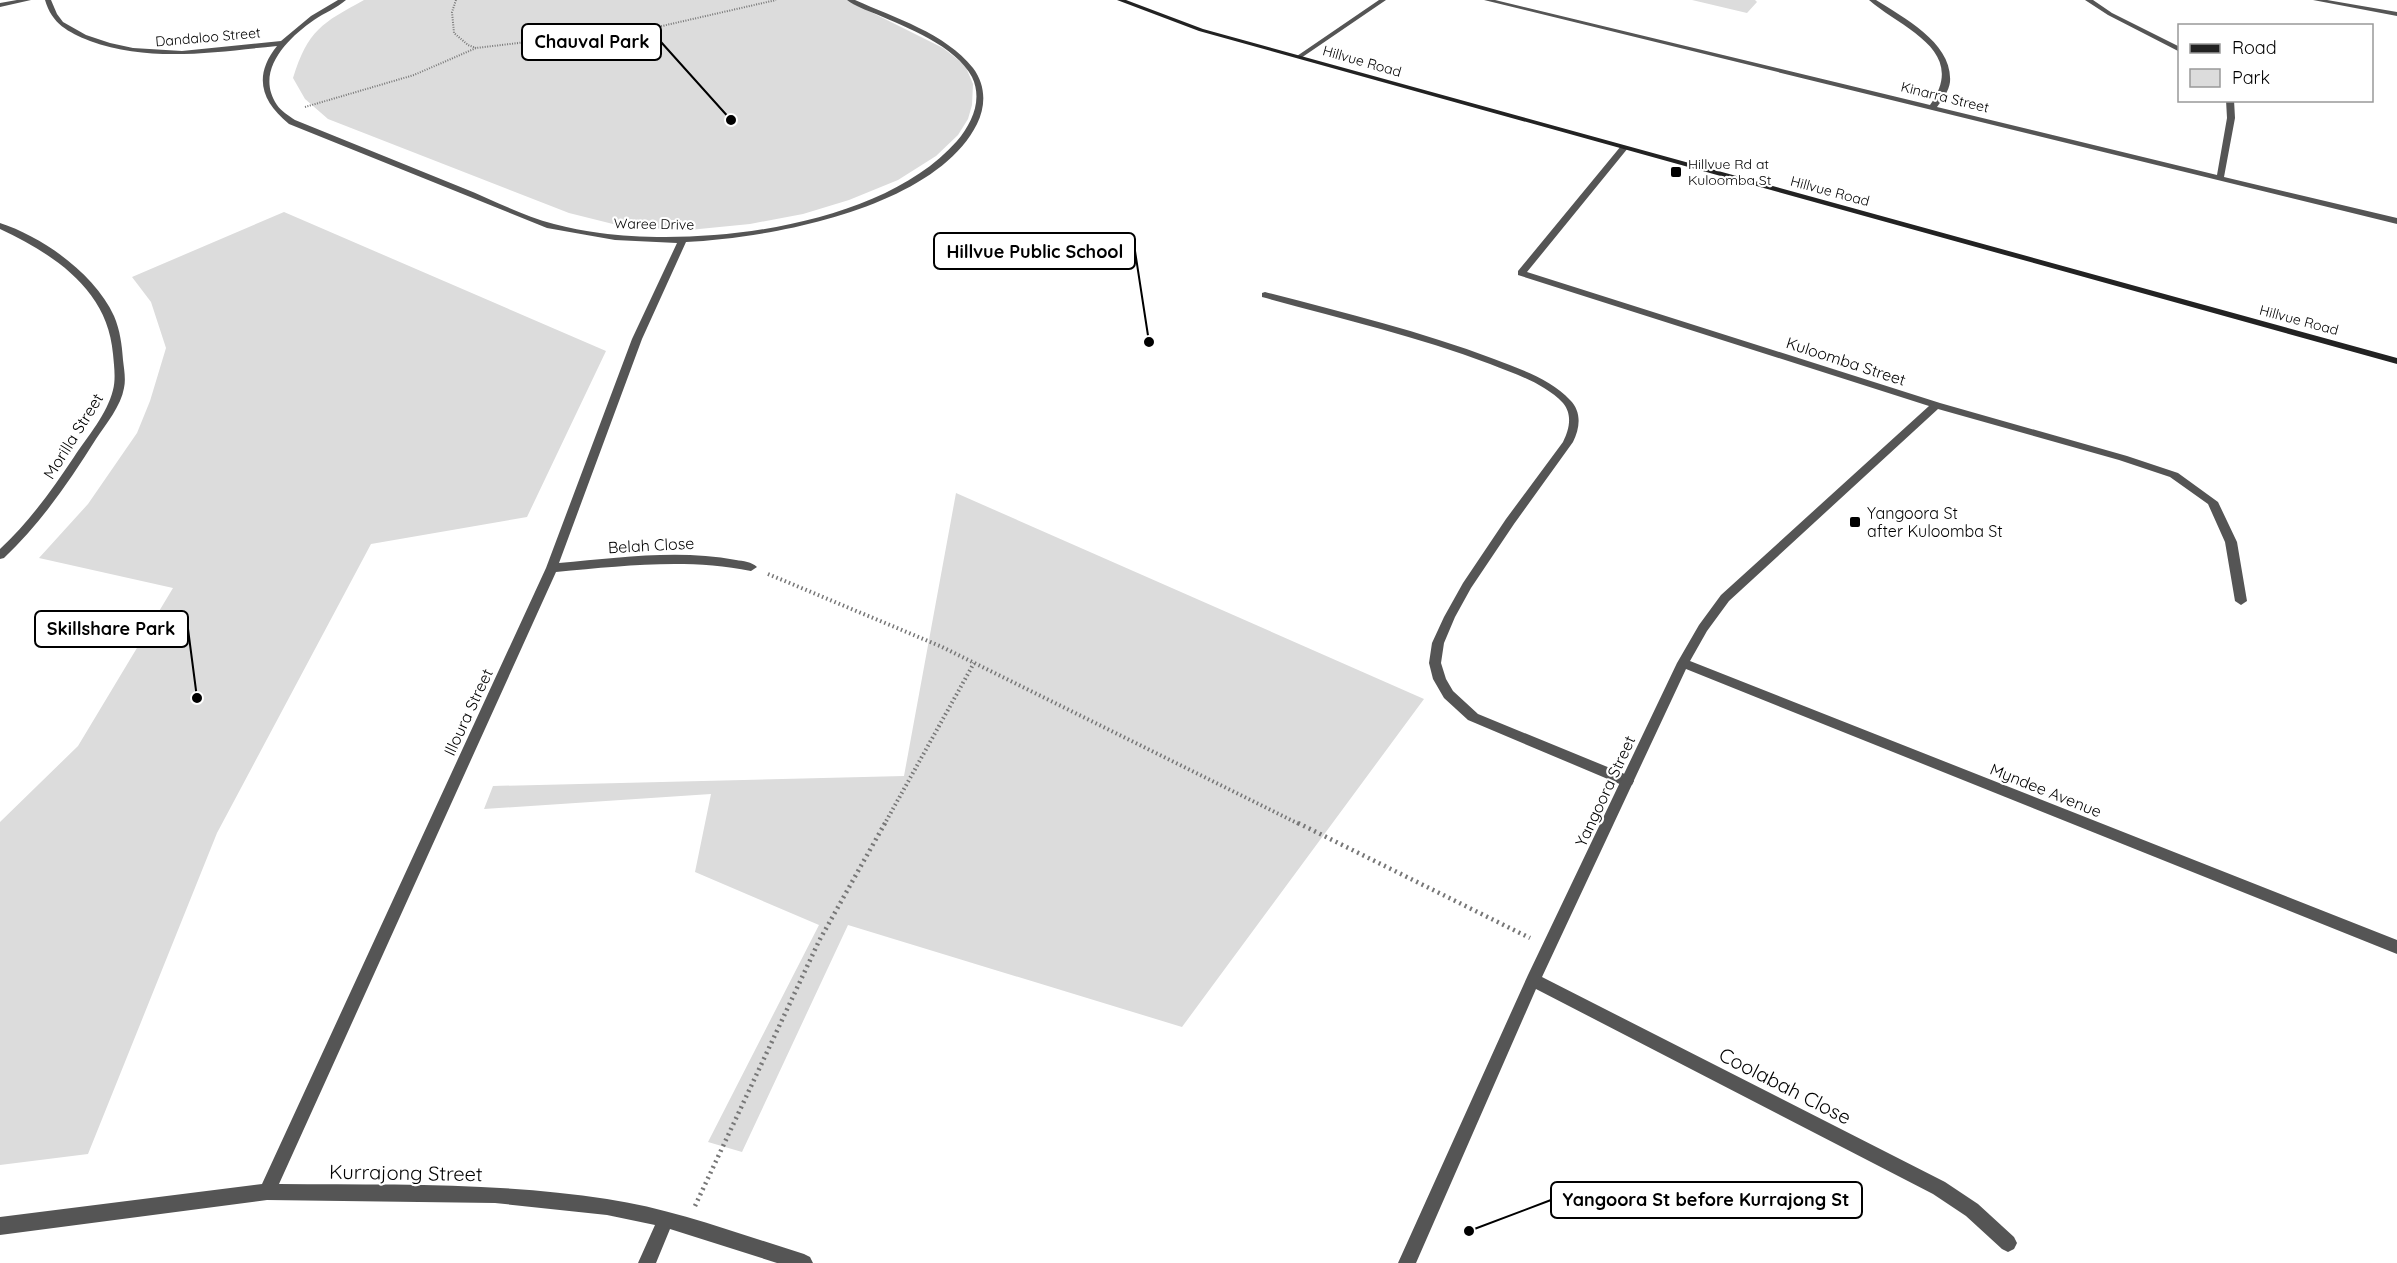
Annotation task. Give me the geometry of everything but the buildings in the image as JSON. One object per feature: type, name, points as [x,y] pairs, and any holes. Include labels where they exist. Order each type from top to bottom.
[{"type":"street","points":[[0,5],[27,0]]},
{"type":"street","name":"Dandaloo Street","points":[[48,0],[52,16],[64,27],[97,42],[124,50],[150,54],[283,43]]},
{"type":"street","name":"Waree Drive","points":[[343,0],[315,16],[283,43],[268,63],[265,79],[272,104],[292,122],[550,226],[586,235],[683,240],[779,228],[860,206],[898,190],[932,169],[964,139],[976,120],[981,103],[980,87],[972,71],[955,53],[936,41],[850,0]]},
{"type":"street","name":"Hillvue Road","points":[[1120,0],[1201,30],[2397,361]]},
{"type":"street","points":[[1299,57],[1383,0]]},
{"type":"street","name":"Kinarra Street","points":[[1487,0],[2397,220]]},
{"type":"street","points":[[1872,0],[1929,41],[1940,56],[1946,85],[1932,108]]},
{"type":"street","points":[[2088,0],[2178,49]]},
{"type":"street","points":[[2316,0],[2397,14]]},
{"type":"street","points":[[2220,178],[2231,118],[2230,102]]},
{"type":"street","name":"Kuloomba Street","points":[[1624,148],[1521,273],[1936,405],[2123,458],[2174,475],[2213,502],[2232,542],[2241,601]]},
{"type":"street","name":"Morilla Street","points":[[0,226],[46,249],[91,284],[111,316],[120,349],[119,389],[91,440],[59,488],[0,555]]},
{"type":"street","name":"Illoura Street","points":[[267,1192],[552,568],[637,339],[683,240]]},
{"type":"street","points":[[1265,296],[1413,336],[1485,360],[1554,388],[1567,401],[1575,417],[1574,431],[1469,581],[1444,625],[1435,662],[1442,685],[1459,708],[1473,717],[1627,781]]},
{"type":"street","name":"Yangoora Street","points":[[1407,1263],[1533,980],[1683,663],[1725,597],[1936,405]]},
{"type":"street","name":"Belah Close","points":[[552,568],[690,558],[722,560],[751,567]]},
{"type":"street","name":"Myndee Avenue","points":[[1683,663],[2397,947]]},
{"type":"street","name":"Coolabah Close","points":[[1533,980],[1939,1188],[1972,1210],[2008,1243]]},
{"type":"street","name":"Kurrajong Street","points":[[0,1226],[267,1192],[495,1196],[607,1207],[666,1219],[804,1263]]},
{"type":"street","points":[[647,1263],[666,1219]]},
{"type":"path","points":[[456,0],[452,12],[454,33],[468,45],[476,48]]},
{"type":"path","points":[[283,114],[352,91],[414,75],[476,48],[662,26],[776,0]]},
{"type":"path","points":[[751,567],[940,646],[1549,948]]},
{"type":"path","points":[[686,1226],[819,941],[974,663]]},
{"type":"green space","points":[[364,0],[847,0],[943,48],[965,65],[973,84],[972,105],[968,119],[958,135],[936,156],[898,180],[849,200],[803,214],[750,224],[689,230],[625,227],[569,213],[328,119],[305,99],[293,78],[311,38],[327,22]]},
{"type":"green space","points":[[1692,0],[1755,0],[1757,2],[1747,13]]},
{"type":"green space","points":[[284,212],[606,351],[527,517],[371,544],[217,833],[88,1154],[0,1165],[0,822],[78,746],[173,588],[39,558],[88,504],[137,433],[150,401],[166,348],[151,302],[132,277]]},
{"type":"green space","points":[[956,493],[1424,699],[1182,1027],[848,925],[742,1152],[708,1142],[819,925],[695,872],[711,794],[484,809],[493,786],[904,776]]},
{"type":"place","name":"Chauval Park","points":[[731,120]]},
{"type":"place","name":"Hillvue Rd at Kuloomba St","points":[[1676,172]]},
{"type":"place","name":"Hillvue Public School","points":[[1149,342]]},
{"type":"place","name":"Yangoora St after Kuloomba St","points":[[1855,522]]},
{"type":"place","name":"Skillshare Park","points":[[197,698]]},
{"type":"place","name":"Yangoora St before Kurrajong St","points":[[1469,1231]]}]
